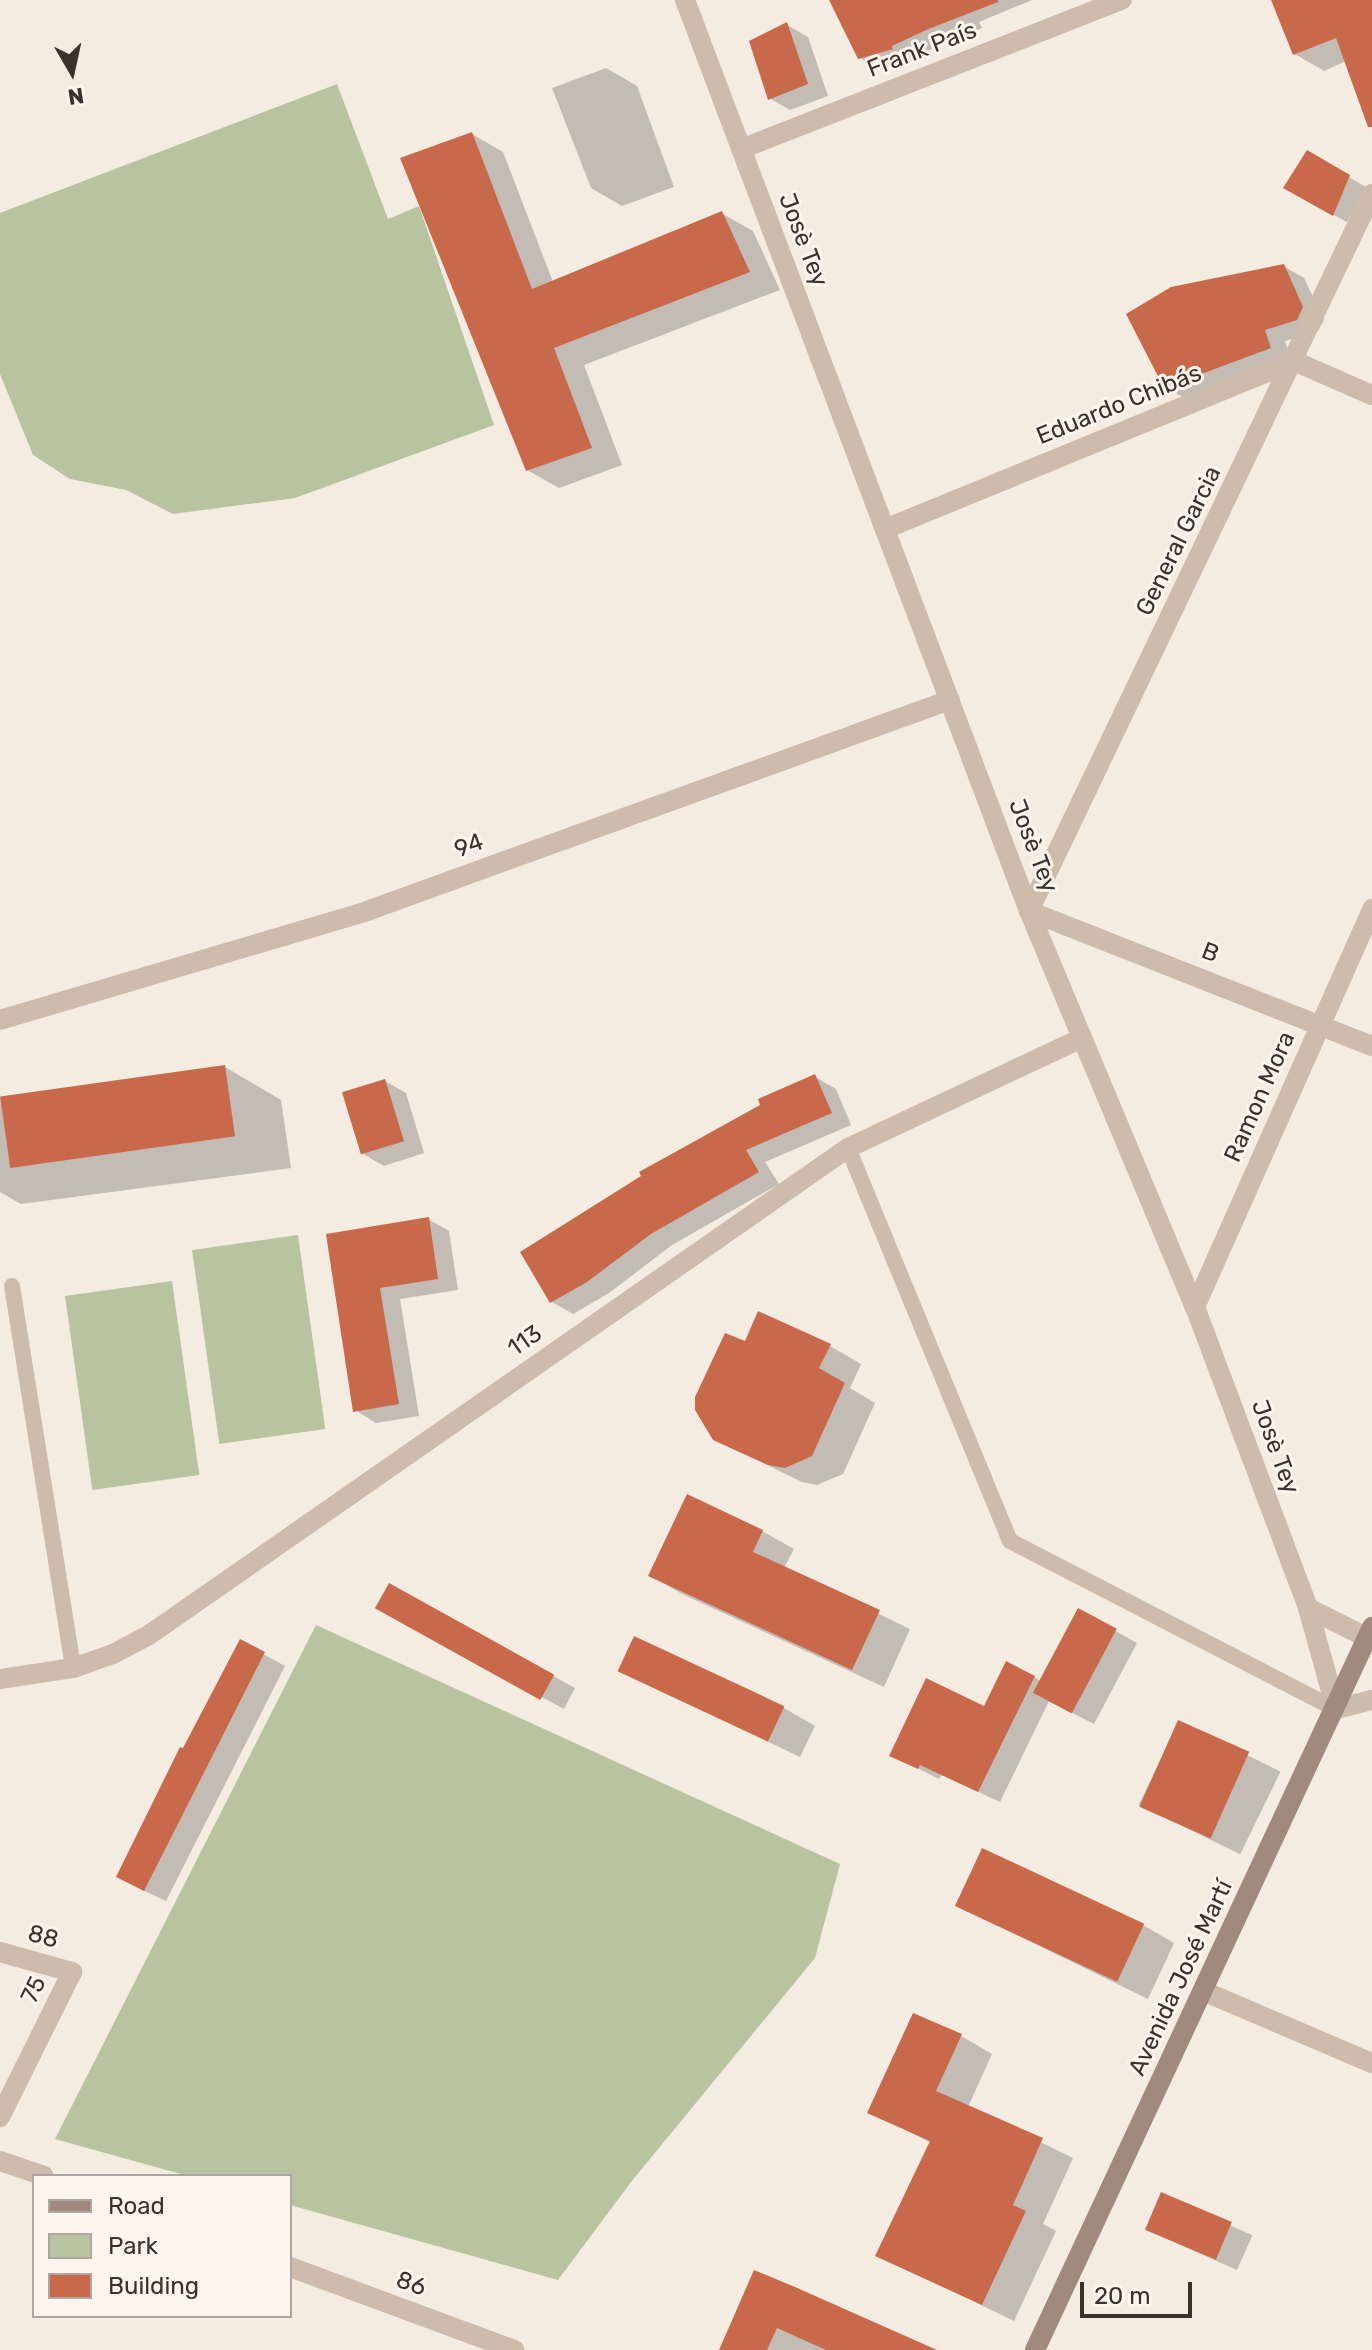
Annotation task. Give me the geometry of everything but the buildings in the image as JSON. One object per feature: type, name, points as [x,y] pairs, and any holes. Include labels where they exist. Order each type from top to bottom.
[{"type":"main road","name":"Avenida José Martí","points":[[1035,2350],[1370,1635]]},
{"type":"street","name":"Josè Tey","points":[[685,0],[1029,911],[1195,1307],[1308,1608],[1336,1709]]},
{"type":"street","name":"Frank País","points":[[741,149],[1122,0]]},
{"type":"street","name":"General Garcia","points":[[1029,911],[1372,194]]},
{"type":"street","name":"Eduardo Chibás","points":[[885,529],[1294,361]]},
{"type":"street","points":[[1294,361],[1372,395]]},
{"type":"street","name":"94","points":[[0,1020],[367,911],[950,700]]},
{"type":"street","name":"Ramon Mora","points":[[1195,1307],[1372,909]]},
{"type":"street","name":"B","points":[[1029,911],[1372,1046]]},
{"type":"street","name":"113","points":[[0,1679],[73,1668],[113,1654],[149,1635],[848,1148],[1082,1038]]},
{"type":"street","points":[[1308,1608],[1370,1635]]},
{"type":"street","points":[[1336,1709],[1372,1700]]},
{"type":"street","name":"88","points":[[0,1952],[72,1972]]},
{"type":"street","name":"75","points":[[0,2117],[72,1972]]},
{"type":"street","points":[[1203,1991],[1372,2063]]},
{"type":"street","points":[[0,2161],[38,2174]]},
{"type":"street","name":"86","points":[[292,2268],[514,2350]]},
{"type":"lane","points":[[848,1148],[1010,1541],[1336,1709]]},
{"type":"lane","points":[[12,1286],[73,1668]]},
{"type":"green space","points":[[337,84],[388,219],[419,206],[494,425],[295,498],[173,514],[126,490],[70,479],[33,455],[0,374],[0,213]]},
{"type":"green space","points":[[298,1235],[325,1429],[219,1444],[192,1250]]},
{"type":"green space","points":[[172,1281],[199,1475],[92,1490],[65,1296]]},
{"type":"green space","points":[[316,1625],[840,1864],[815,1958],[631,2182],[558,2280],[292,2206],[292,2174],[181,2174],[55,2139]]}]
